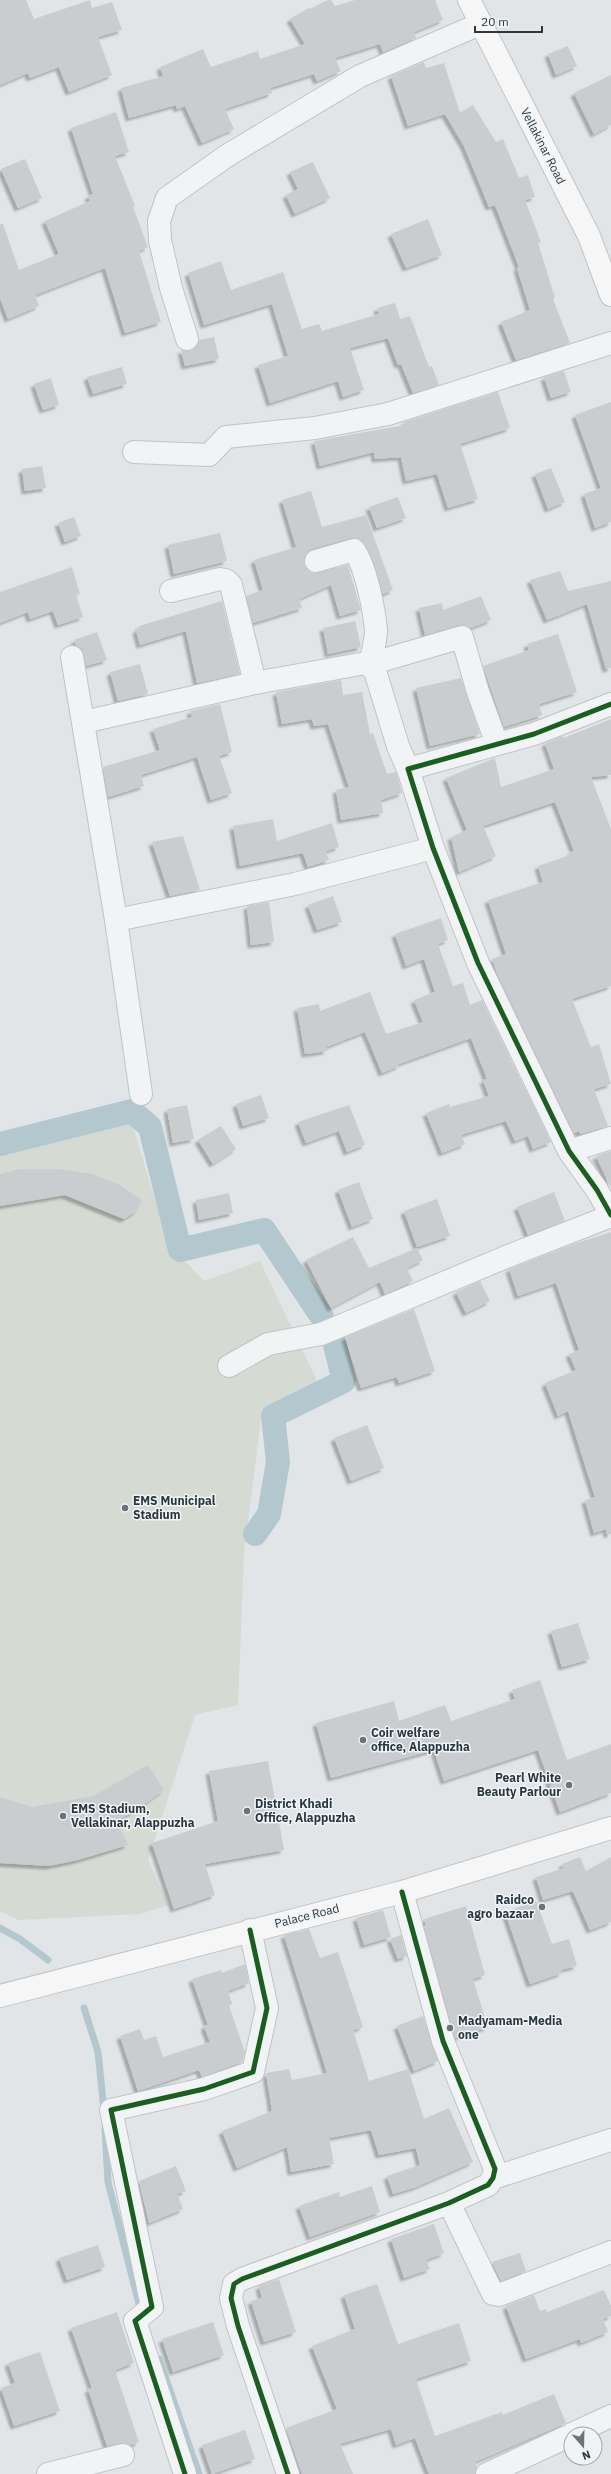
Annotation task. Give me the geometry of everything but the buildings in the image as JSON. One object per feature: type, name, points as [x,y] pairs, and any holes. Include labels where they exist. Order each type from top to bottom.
[{"type":"main road","name":"Vellakinar Road","points":[[469,0],[589,236],[611,295]]},
{"type":"main road","name":"Palace Road","points":[[0,1996],[250,1930],[402,1892],[611,1828]]},
{"type":"street","points":[[187,339],[171,288],[160,240],[159,221],[167,198],[228,155],[360,76],[480,24]]},
{"type":"street","points":[[134,452],[209,455],[226,437],[315,428],[388,414],[611,343]]},
{"type":"street","points":[[229,1366],[268,1344],[320,1334],[511,1255],[611,1216],[598,1190],[569,1152],[478,963],[433,848],[408,769],[398,746],[375,671],[370,664],[376,632],[366,582],[357,554],[354,550],[316,561]]},
{"type":"street","points":[[171,591],[220,578],[226,580],[231,585],[255,683]]},
{"type":"street","points":[[84,722],[255,683],[345,666],[370,664],[462,637],[478,692],[497,744]]},
{"type":"street","points":[[72,657],[116,920],[141,1094]]},
{"type":"street","points":[[408,769],[534,734],[611,704]]},
{"type":"street","points":[[116,920],[295,884],[433,848]]},
{"type":"street","points":[[569,1152],[611,1138]]},
{"type":"street","points":[[288,2474],[238,2326],[231,2298],[234,2284],[249,2276],[449,2203],[488,2185],[493,2178],[496,2168],[443,2041],[402,1892]]},
{"type":"street","points":[[185,2474],[135,2321],[152,2307],[111,2110],[204,2089],[252,2072],[267,2008],[250,1930]]},
{"type":"street","points":[[493,2178],[611,2140]]},
{"type":"street","points":[[449,2203],[493,2294],[499,2295],[611,2252]]},
{"type":"street","points":[[589,2426],[611,2416]]},
{"type":"street","points":[[487,2474],[563,2438]]},
{"type":"street","points":[[48,2474],[123,2455]]},
{"type":"shaded area","name":"EMS Municipal Stadium","points":[[131,1121],[171,1251],[189,1265],[204,1281],[260,1261],[317,1381],[262,1411],[244,1554],[238,1705],[195,1715],[148,1860],[168,1905],[140,1914],[19,1920],[0,1911],[0,1156]]},
{"type":"waterway","points":[[0,1144],[132,1111],[150,1127],[180,1250],[264,1230],[322,1317]]},
{"type":"waterway","points":[[255,1534],[269,1514],[278,1462],[273,1416],[344,1381],[335,1345]]},
{"type":"waterway","points":[[0,1928],[20,1939],[48,1960]]},
{"type":"waterway","points":[[84,2008],[98,2052],[104,2110]]},
{"type":"waterway","points":[[105,2129],[108,2182],[141,2312]]},
{"type":"waterway","points":[[159,2359],[199,2474]]},
{"type":"cycle path","points":[[611,704],[534,734],[408,769],[433,848],[478,963],[569,1151],[597,1190],[611,1215]]},
{"type":"cycle path","points":[[288,2474],[238,2326],[231,2298],[234,2284],[242,2279],[449,2203],[488,2185],[493,2178],[495,2169],[443,2041],[402,1892]]},
{"type":"cycle path","points":[[185,2474],[135,2321],[152,2307],[111,2110],[204,2089],[253,2072],[267,2008],[250,1930]]},
{"type":"place","name":"EMS Municipal Stadium","points":[[125,1508]]},
{"type":"place","name":"Coir welfare office, Alappuzha","points":[[363,1740]]},
{"type":"place","name":"Pearl White Beauty Parlour","points":[[569,1785]]},
{"type":"place","name":"District Khadi Office, Alappuzha","points":[[247,1811]]},
{"type":"place","name":"EMS Stadium, Vellakinar, Alappuzha","points":[[63,1816]]},
{"type":"place","name":"Raidco agro bazaar","points":[[542,1907]]},
{"type":"place","name":"Madyamam-Media one","points":[[450,2028]]}]
